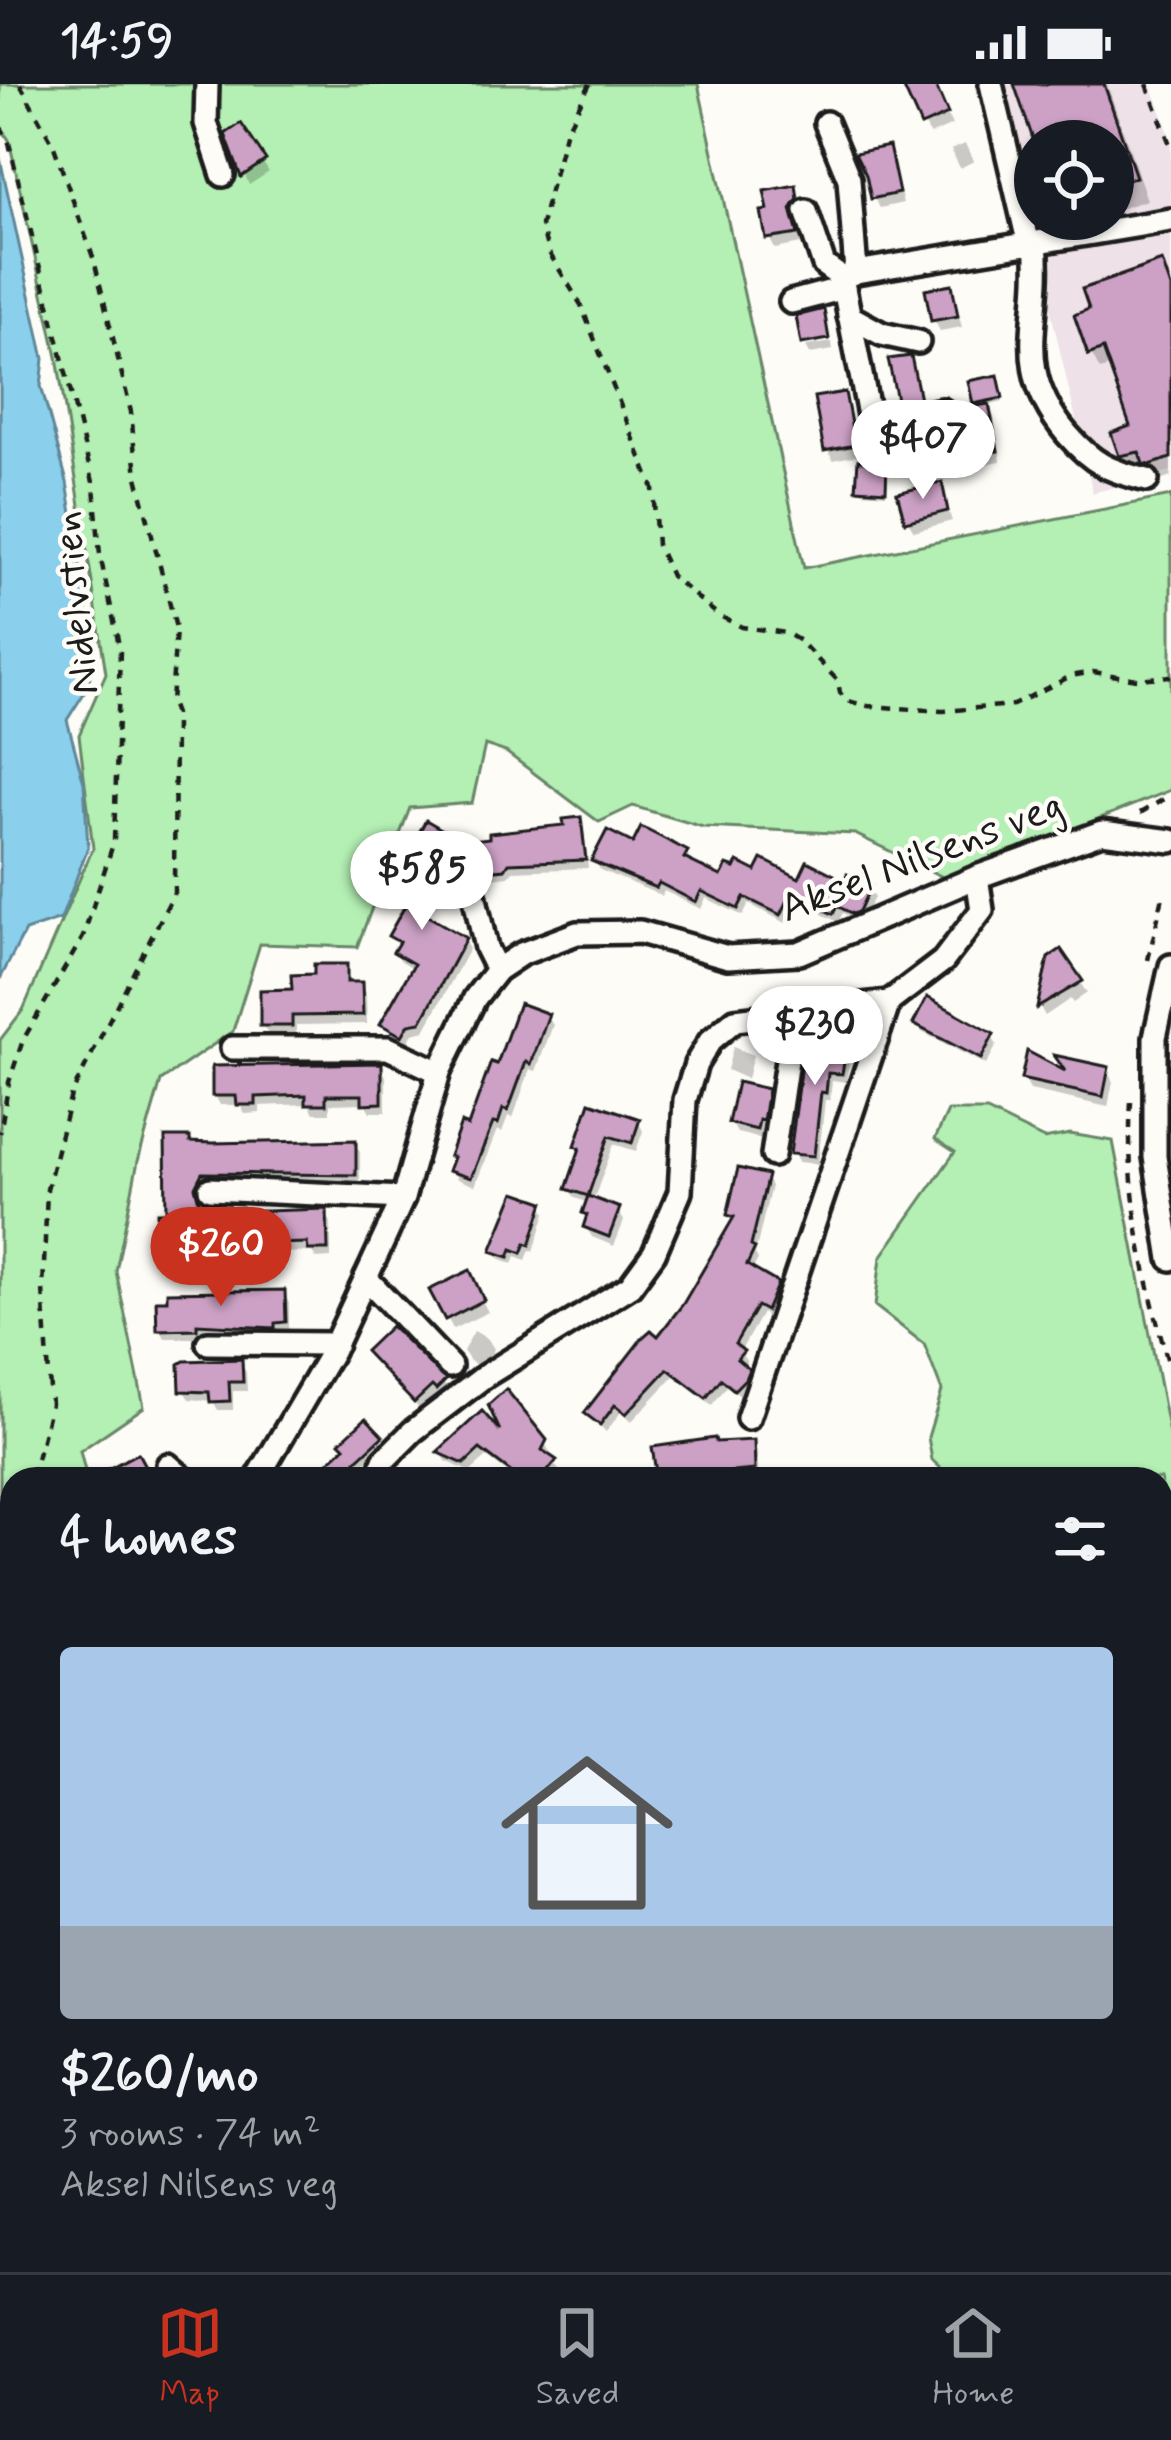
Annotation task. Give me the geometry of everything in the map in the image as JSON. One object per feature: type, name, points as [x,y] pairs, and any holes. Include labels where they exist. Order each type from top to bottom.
[{"type":"street","points":[[207,84],[206,123],[223,175]]},
{"type":"street","points":[[992,84],[1039,272],[1032,343],[1034,372],[1045,407],[1078,447],[1107,471],[1147,480]]},
{"type":"street","points":[[826,123],[849,179],[849,316],[876,451]]},
{"type":"street","points":[[806,211],[824,265],[847,279]]},
{"type":"street","points":[[791,302],[847,279],[1171,220]]},
{"type":"street","points":[[849,316],[882,334],[918,342]]},
{"type":"street","points":[[871,425],[942,410]]},
{"type":"street","name":"Aksel Nilsens veg","points":[[264,1467],[335,1344],[366,1278],[403,1198],[439,1072],[475,998],[497,970],[521,954],[577,933],[640,932],[728,957],[800,953],[977,877],[1102,832],[1171,841]]},
{"type":"street","points":[[382,1467],[413,1430],[485,1376],[630,1286],[654,1252],[680,1192],[685,1100],[695,1064],[710,1041],[735,1021],[889,1002],[944,961],[982,910],[977,877]]},
{"type":"street","points":[[474,894],[486,948],[497,970]]},
{"type":"street","points":[[1171,966],[1156,1036],[1171,1259]]},
{"type":"street","points":[[748,1418],[889,1002]]},
{"type":"street","points":[[773,1155],[794,1013]]},
{"type":"street","points":[[232,1048],[388,1048],[439,1072]]},
{"type":"street","points":[[210,1190],[403,1198]]},
{"type":"street","points":[[366,1278],[450,1366]]},
{"type":"street","points":[[208,1343],[335,1344]]},
{"type":"path","points":[[20,84],[53,144],[94,260],[131,412],[136,477],[176,628],[171,703],[176,757],[173,892],[71,1095],[47,1190],[43,1290],[51,1404],[35,1467]]},
{"type":"path","points":[[590,84],[566,133],[541,225],[548,251],[581,305],[653,488],[657,545],[671,576],[730,621],[786,633],[800,641],[838,681],[840,694],[868,706],[943,711],[1013,705],[1070,676],[1093,672],[1137,679],[1171,676]]},
{"type":"path","points":[[1147,84],[1171,147]]},
{"type":"path","name":"Nidelvstien","points":[[0,126],[8,139],[94,486],[100,555],[120,650],[114,841],[83,937],[23,1040],[0,1133]]},
{"type":"shaded area","points":[[998,84],[1151,84],[1171,139],[1171,471],[1093,493],[1034,240],[1134,240],[1134,120],[1014,120],[1014,153]]},
{"type":"green space","points":[[0,84],[698,84],[804,568],[1171,496],[1171,790],[947,879],[855,834],[703,827],[633,806],[599,822],[506,752],[485,745],[472,803],[410,808],[357,947],[260,944],[233,1031],[161,1081],[138,1161],[116,1271],[144,1407],[80,1451],[84,1467],[0,1467],[0,1040],[23,1010],[93,848],[79,735],[106,673],[57,357],[9,140],[0,126]]},
{"type":"green space","points":[[948,1111],[987,1111],[1044,1139],[1070,1134],[1113,1141],[1171,1444],[1171,1467],[940,1467],[932,1460],[928,1437],[942,1391],[924,1344],[875,1306],[881,1257],[955,1152],[935,1139]]},
{"type":"water","points":[[0,158],[44,359],[41,386],[67,482],[94,651],[88,687],[67,720],[84,783],[88,847],[61,919],[25,931],[0,979]]},
{"type":"building","points":[[902,84],[935,84],[948,114],[921,126]]},
{"type":"building","points":[[1014,84],[1104,84],[1116,120],[1026,120]]},
{"type":"building","points":[[241,123],[266,160],[241,177],[225,134]]},
{"type":"building","points":[[889,146],[899,193],[871,199],[855,153]]},
{"type":"building","points":[[796,185],[798,199],[791,209],[798,234],[766,239],[761,211],[768,210],[764,191]]},
{"type":"building","points":[[1162,261],[1171,288],[1171,458],[1150,465],[1143,464],[1139,452],[1119,456],[1111,433],[1130,426],[1103,349],[1088,355],[1074,315],[1089,309],[1082,289]]},
{"type":"building","points":[[952,284],[958,316],[931,321],[925,289]]},
{"type":"building","points":[[824,309],[829,339],[801,344],[796,316]]},
{"type":"building","points":[[911,356],[920,399],[898,404],[888,359]]},
{"type":"building","points":[[998,375],[1003,398],[973,404],[968,381]]},
{"type":"building","points":[[845,392],[855,445],[824,451],[814,397]]},
{"type":"building","points":[[989,404],[998,451],[965,456],[957,409]]},
{"type":"building","points":[[858,460],[878,466],[887,462],[886,491],[856,489]]},
{"type":"building","points":[[942,482],[948,511],[905,522],[897,493]]},
{"type":"building","points":[[581,817],[586,860],[509,863],[505,869],[476,872],[472,840],[489,838],[489,833],[564,825],[563,819]]},
{"type":"building","points":[[426,820],[455,837],[431,879],[438,883],[421,912],[466,938],[421,1022],[409,1024],[402,1036],[380,1024],[414,964],[393,952],[399,942],[388,936],[406,904],[395,898],[412,868],[406,864],[413,852],[409,850]]},
{"type":"building","points":[[641,827],[688,851],[684,858],[721,876],[727,865],[735,868],[738,862],[756,871],[762,859],[799,878],[807,861],[844,880],[847,874],[871,886],[853,914],[837,906],[833,914],[791,894],[781,915],[744,897],[738,909],[701,891],[696,902],[659,883],[656,888],[591,861],[607,830],[633,843]]},
{"type":"building","points":[[1061,949],[1083,981],[1037,1008],[1048,958]]},
{"type":"building","points":[[314,964],[347,964],[347,982],[362,982],[363,1015],[292,1016],[292,1026],[260,1026],[260,990],[292,989],[291,975],[314,974]]},
{"type":"building","points":[[927,997],[994,1034],[981,1059],[913,1024]]},
{"type":"building","points":[[519,1003],[549,1014],[531,1064],[526,1062],[508,1111],[503,1109],[498,1124],[493,1123],[471,1178],[448,1171],[461,1123],[468,1126]]},
{"type":"building","points":[[806,1033],[848,1040],[842,1074],[828,1073],[826,1093],[821,1092],[814,1156],[790,1154]]},
{"type":"building","points":[[1027,1051],[1065,1071],[1054,1055],[1109,1067],[1103,1097],[1021,1079]]},
{"type":"building","points":[[382,1063],[382,1103],[362,1104],[362,1095],[326,1095],[326,1104],[306,1104],[306,1095],[256,1097],[256,1105],[237,1105],[236,1096],[212,1096],[212,1066]]},
{"type":"building","points":[[737,1082],[768,1089],[757,1130],[728,1123]]},
{"type":"building","points":[[590,1102],[640,1119],[632,1143],[609,1136],[588,1196],[566,1189]]},
{"type":"building","points":[[165,1137],[213,1143],[356,1140],[356,1175],[202,1173],[195,1187],[202,1213],[327,1209],[328,1250],[308,1250],[307,1243],[272,1244],[272,1250],[182,1252],[182,1243],[158,1243],[157,1212],[166,1212]]},
{"type":"building","points":[[738,1168],[768,1175],[751,1246],[755,1248],[747,1265],[778,1283],[766,1311],[757,1306],[735,1344],[744,1351],[737,1359],[749,1369],[745,1379],[734,1390],[721,1379],[706,1398],[668,1369],[626,1414],[615,1405],[600,1425],[584,1413],[643,1337],[651,1330],[658,1336],[683,1304],[734,1217],[727,1215]]},
{"type":"building","points":[[515,1192],[544,1202],[530,1245],[526,1243],[522,1253],[512,1249],[509,1257],[491,1251]]},
{"type":"building","points":[[588,1196],[620,1208],[609,1237],[583,1227]]},
{"type":"building","points":[[470,1270],[484,1300],[445,1320],[429,1290]]},
{"type":"building","points":[[285,1290],[286,1322],[275,1323],[275,1328],[197,1324],[197,1329],[157,1330],[156,1300],[167,1300],[167,1292]]},
{"type":"building","points":[[391,1326],[446,1380],[414,1403],[365,1351]]},
{"type":"building","points":[[242,1359],[243,1382],[229,1382],[230,1401],[210,1402],[209,1392],[180,1391],[179,1364],[184,1361]]},
{"type":"building","points":[[506,1389],[547,1440],[542,1450],[557,1460],[551,1467],[504,1467],[480,1449],[464,1464],[437,1452],[482,1411],[500,1431],[488,1405]]},
{"type":"building","points":[[366,1418],[383,1436],[356,1461],[362,1467],[326,1467],[345,1447],[340,1442]]},
{"type":"building","points":[[715,1438],[716,1442],[754,1440],[755,1467],[655,1467],[652,1447]]},
{"type":"building","points":[[138,1453],[146,1467],[112,1467]]}]
